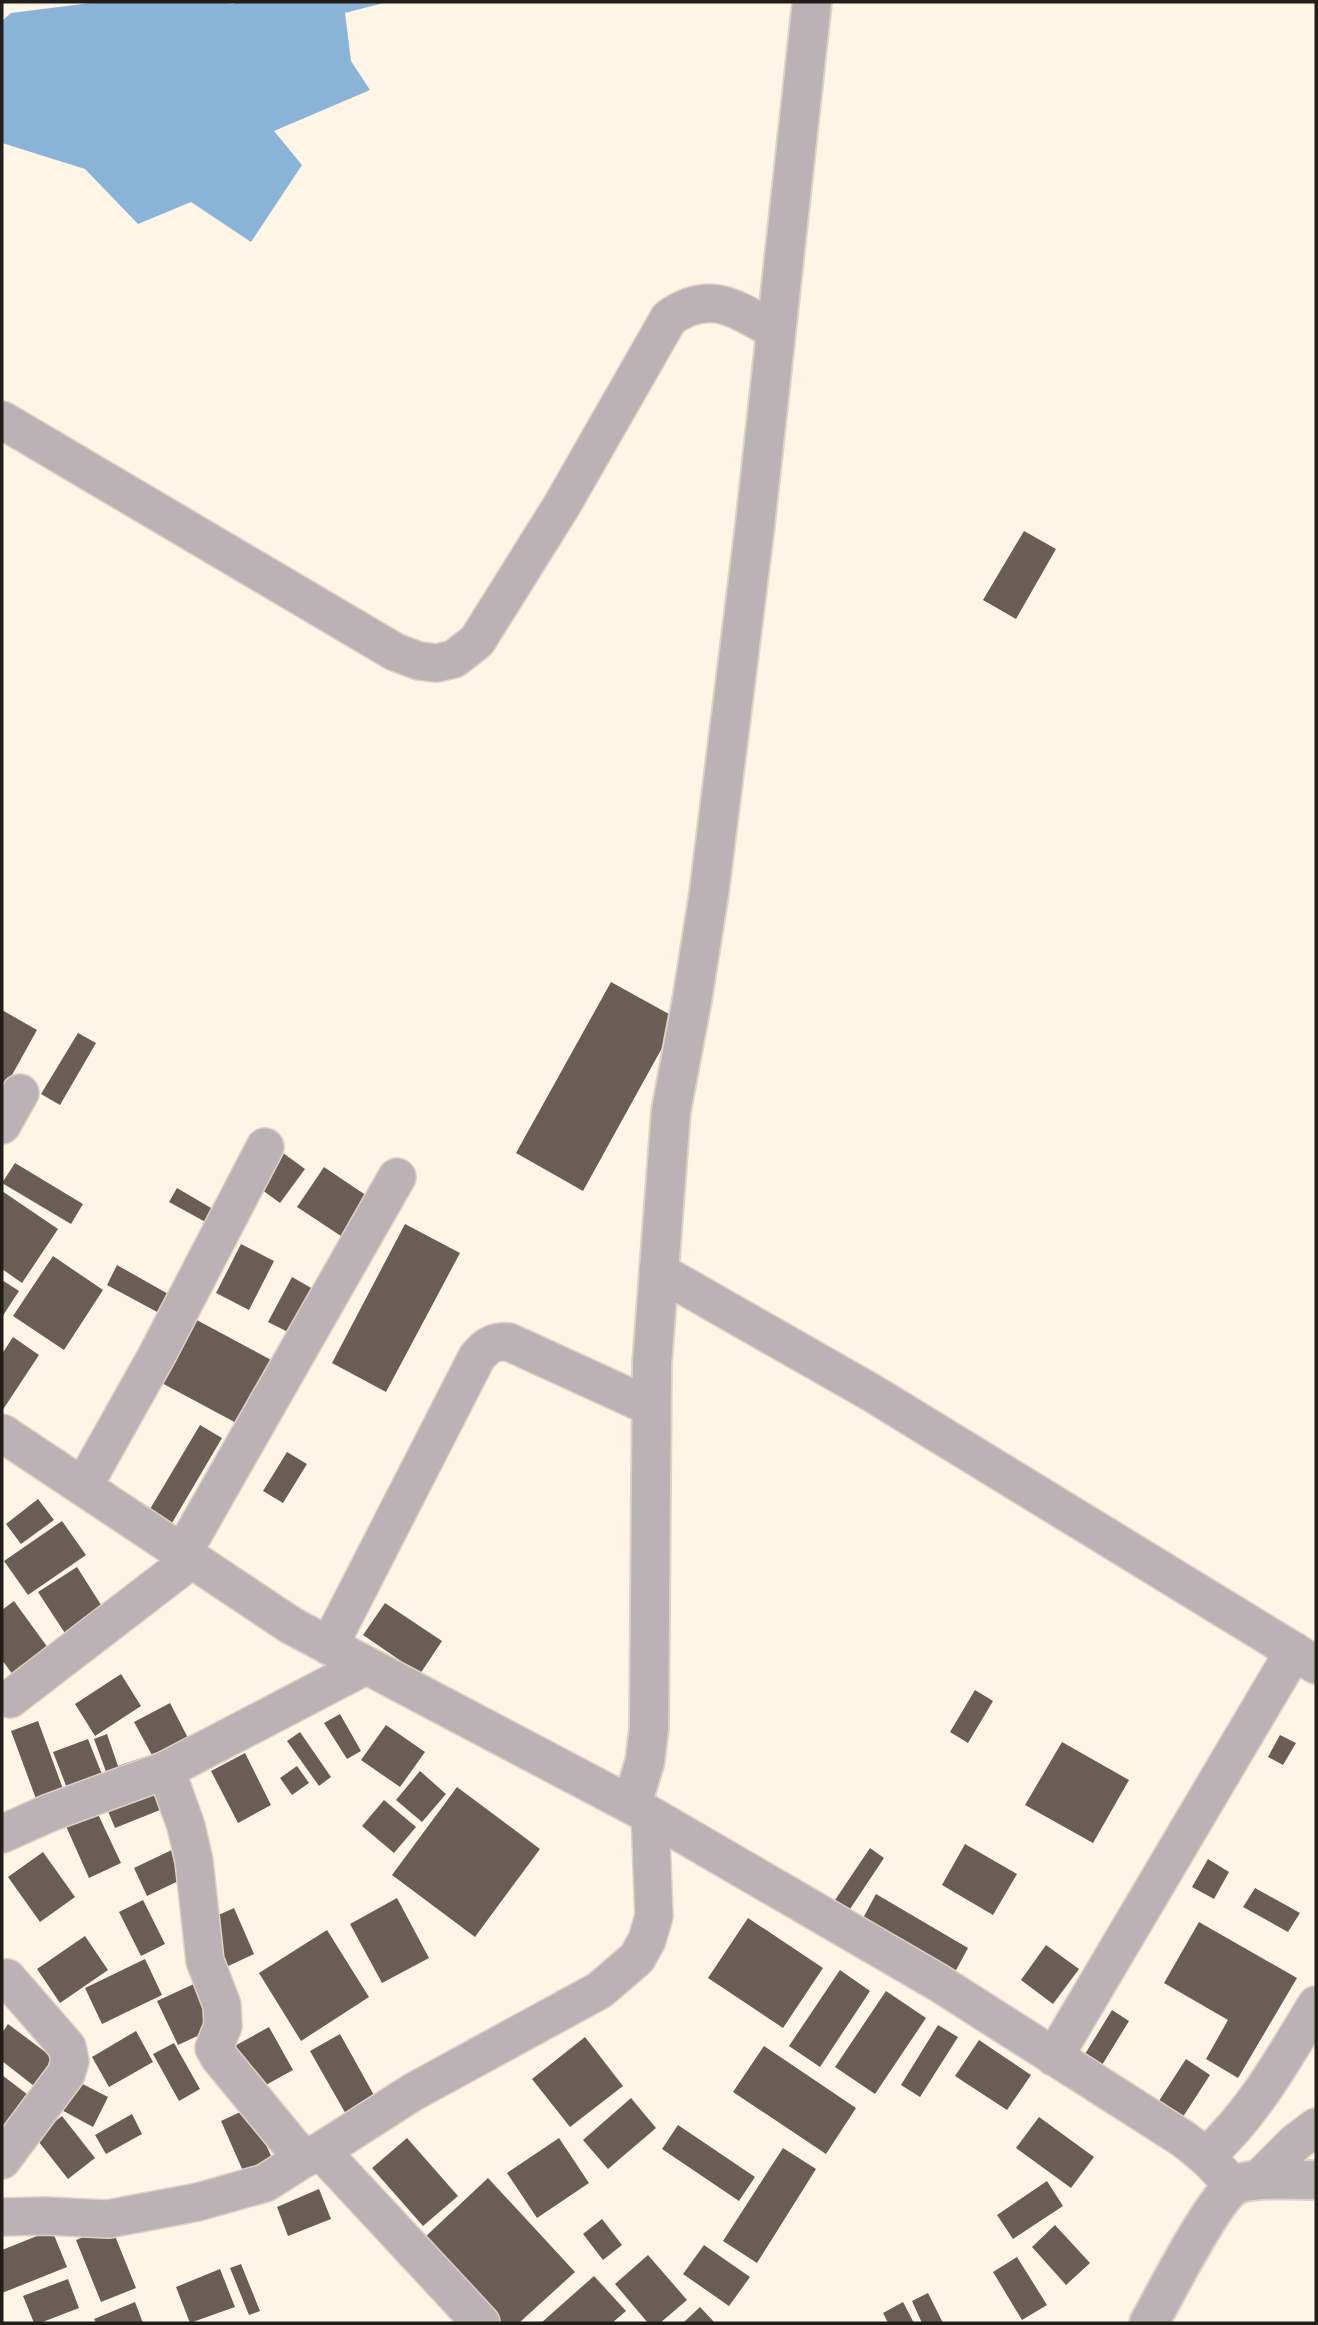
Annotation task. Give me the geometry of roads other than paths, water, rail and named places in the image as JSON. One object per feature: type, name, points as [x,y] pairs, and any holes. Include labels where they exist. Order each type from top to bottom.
[{"type":"street","points":[[2,2217],[108,2219],[198,2202],[265,2183],[413,2092],[600,1990],[637,1958],[647,1940],[654,1916],[641,1810],[649,1728],[651,1407],[658,1271],[671,1111],[709,893],[755,525],[812,2]]},
{"type":"street","points":[[2,420],[395,652],[437,663],[454,659],[477,641],[562,505],[670,318],[697,302],[718,303],[776,331]]},
{"type":"street","points":[[2,1125],[20,1093]]},
{"type":"street","points":[[83,1487],[157,1355],[265,1147]]},
{"type":"street","points":[[10,1699],[187,1557],[397,1177]]},
{"type":"street","points":[[658,1271],[872,1393],[1308,1653],[1054,2057]]},
{"type":"street","points":[[329,1646],[484,1347],[496,1341],[509,1342],[651,1407]]},
{"type":"street","points":[[2,1433],[292,1626],[641,1810],[939,1983],[1206,2156],[1221,2171],[1244,2184],[1316,2180]]},
{"type":"street","points":[[2,1834],[49,1813],[166,1769],[365,1666]]},
{"type":"street","points":[[166,1769],[186,1826],[194,1861],[205,1961],[222,2005],[223,2026],[214,2048],[219,2057],[312,2155],[481,2323]]},
{"type":"street","points":[[2,2160],[66,2074],[70,2062],[66,2047],[7,1978]]},
{"type":"street","points":[[1206,2156],[1238,2125],[1252,2106],[1316,2005]]},
{"type":"street","points":[[1149,2323],[1215,2207],[1316,2127]]},
{"type":"water","points":[[99,2],[387,2],[345,13],[351,61],[370,90],[274,131],[302,165],[251,242],[191,202],[138,224],[85,169],[2,143],[2,21],[11,13]]}]
